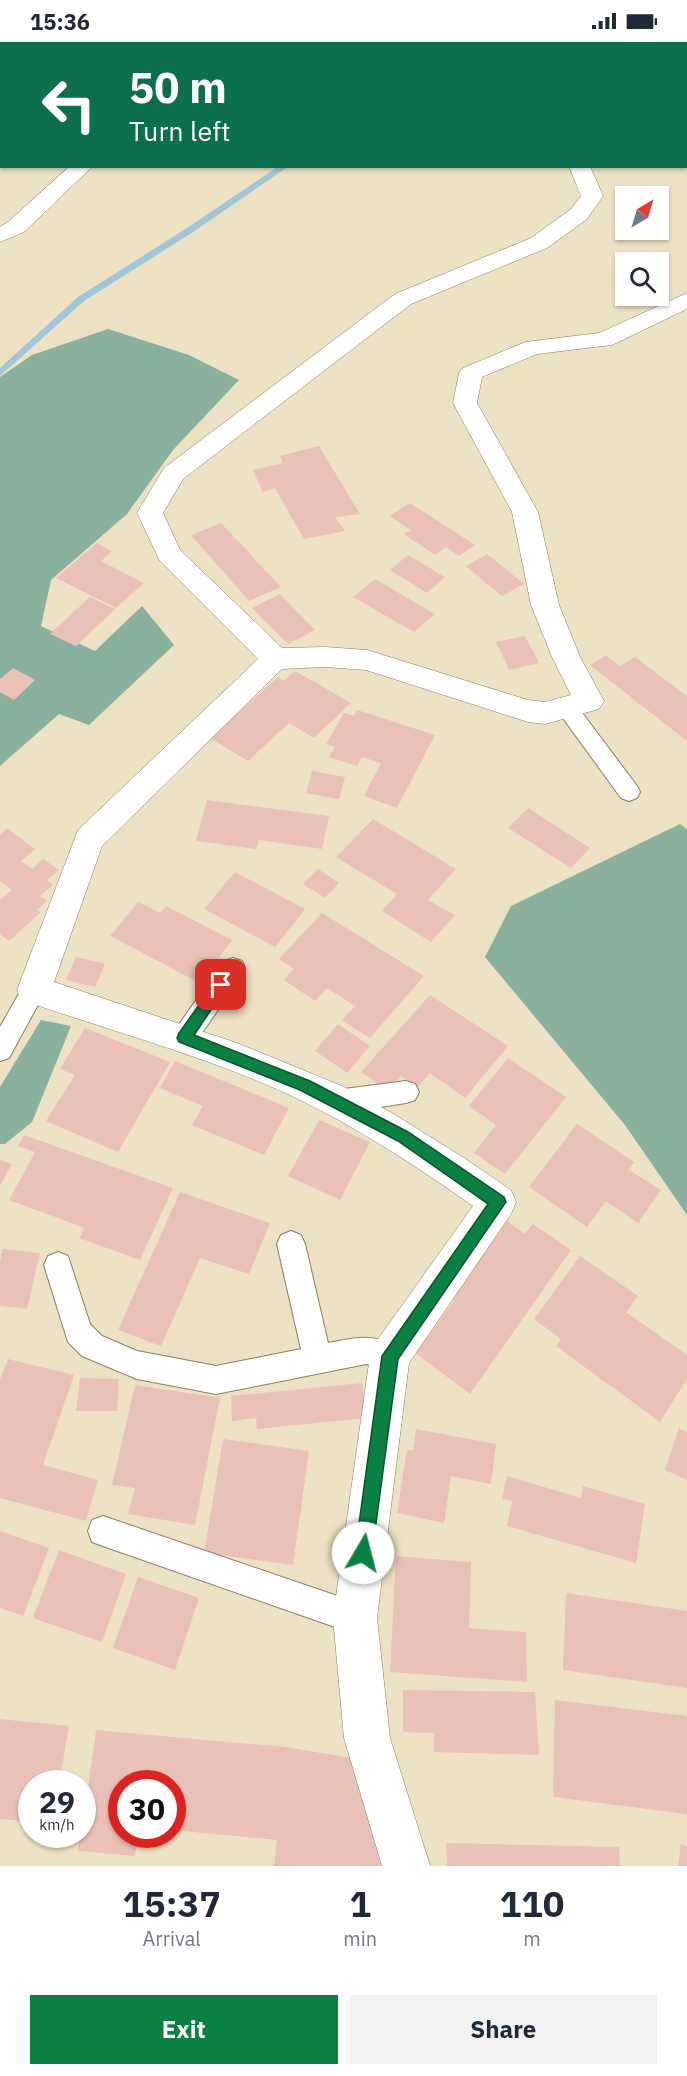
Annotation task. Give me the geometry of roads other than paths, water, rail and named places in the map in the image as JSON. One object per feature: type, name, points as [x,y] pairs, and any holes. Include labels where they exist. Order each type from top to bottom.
[{"type":"street","points":[[0,235],[16,227],[81,168]]},
{"type":"street","points":[[275,659],[169,555],[150,513],[173,474],[254,410],[403,299],[539,243],[579,214],[592,196],[580,168]]},
{"type":"street","points":[[406,1866],[368,1738],[355,1618],[390,1356],[498,1202],[403,1137],[305,1085],[184,1038],[34,990],[88,839],[275,659],[325,657],[368,660],[528,711],[545,713],[589,701],[566,657],[545,605],[525,512],[465,403],[471,373],[533,347],[604,340],[687,300]]},
{"type":"lane","points":[[567,708],[629,792]]},
{"type":"lane","points":[[184,1038],[233,968]]},
{"type":"lane","points":[[0,1050],[34,990]]},
{"type":"lane","points":[[336,1102],[406,1092]]},
{"type":"lane","points":[[291,1244],[318,1359]]},
{"type":"lane","points":[[58,1265],[78,1332],[92,1346],[137,1365],[216,1380],[366,1350],[390,1356]]},
{"type":"lane","points":[[103,1531],[355,1618]]},
{"type":"waterway","points":[[0,373],[81,299],[282,168]]}]
